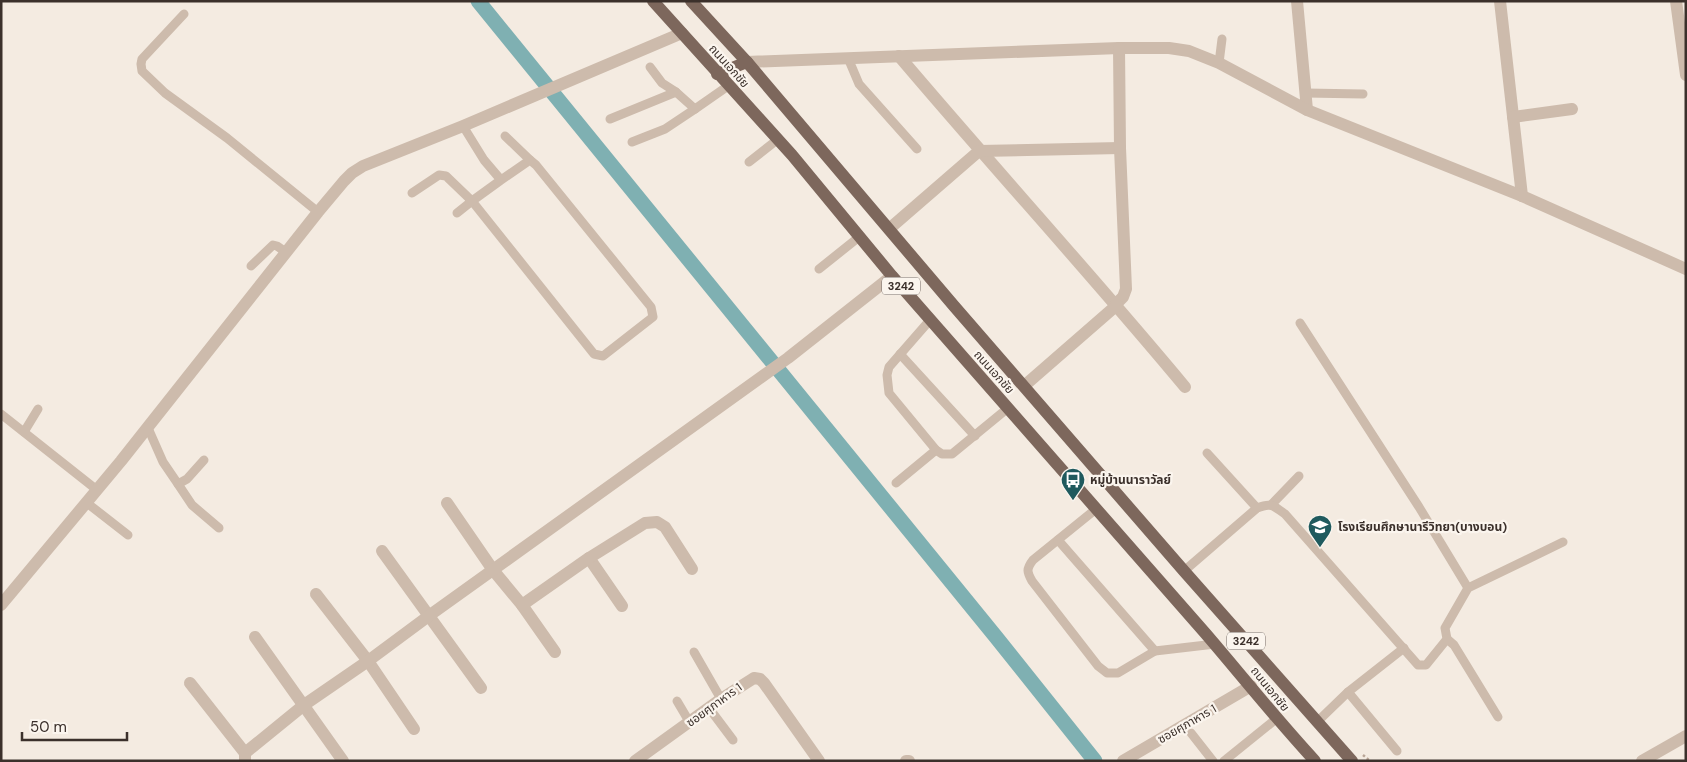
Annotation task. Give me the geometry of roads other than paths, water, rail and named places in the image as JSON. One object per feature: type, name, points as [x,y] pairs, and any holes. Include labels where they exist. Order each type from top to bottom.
[{"type":"main road","name":"ถนนเอกชัย","points":[[653,1],[792,155],[892,276],[1215,644],[1276,719],[1315,761]]},
{"type":"main road","name":"ถนนเอกชัย","points":[[691,1],[747,62],[1184,571],[1352,761]]},
{"type":"main road","points":[[717,74],[747,62]]},
{"type":"street","points":[[1297,1],[1308,110]]},
{"type":"street","points":[[1500,1],[1522,196]]},
{"type":"street","points":[[1676,1],[1686,75]]},
{"type":"street","points":[[1,605],[148,428],[318,212],[352,173],[364,166],[682,33]]},
{"type":"street","points":[[747,62],[1119,48],[1169,48],[1189,51],[1218,63],[1308,110],[1522,196],[1686,269]]},
{"type":"street","points":[[1024,386],[1117,305],[1123,298],[1126,289],[1120,148],[1119,48]]},
{"type":"street","points":[[899,56],[979,151],[1117,305],[1185,387]]},
{"type":"street","points":[[1513,117],[1572,109]]},
{"type":"street","points":[[889,229],[979,151],[1120,148]]},
{"type":"street","points":[[190,684],[245,757],[304,705],[368,661],[788,358],[892,276]]},
{"type":"street","points":[[447,502],[493,570],[522,605],[554,652]]},
{"type":"street","points":[[522,605],[589,558],[645,523],[657,522],[665,527],[692,569]]},
{"type":"street","points":[[382,551],[481,688]]},
{"type":"street","points":[[589,558],[622,606]]},
{"type":"street","points":[[316,594],[368,661],[414,729]]},
{"type":"street","points":[[254,637],[343,761]]},
{"type":"street","name":"ซอยศุภาหาร 1","points":[[636,761],[721,699],[754,678],[760,679],[819,761]]},
{"type":"street","name":"ซอยศุภาหาร 1","points":[[1123,761],[1251,686]]},
{"type":"street","points":[[1642,761],[1686,736]]},
{"type":"lane","points":[[184,14],[142,59],[140,64],[142,71],[165,93],[227,138],[318,212]]},
{"type":"lane","points":[[1218,63],[1222,39]]},
{"type":"lane","points":[[848,58],[859,84],[917,149]]},
{"type":"lane","points":[[650,67],[662,83],[676,92],[695,109]]},
{"type":"lane","points":[[632,142],[665,129],[728,86]]},
{"type":"lane","points":[[610,119],[676,92]]},
{"type":"lane","points":[[1306,93],[1363,94]]},
{"type":"lane","points":[[463,126],[484,160],[501,180]]},
{"type":"lane","points":[[412,194],[442,174],[446,176],[472,201],[594,354],[603,356],[653,317],[651,307],[541,169],[505,136]]},
{"type":"lane","points":[[749,162],[777,140]]},
{"type":"lane","points":[[456,214],[530,160]]},
{"type":"lane","points":[[819,269],[859,237]]},
{"type":"lane","points":[[251,266],[273,245],[287,253]]},
{"type":"lane","points":[[930,320],[889,367],[886,375],[889,393],[936,450],[942,454],[952,454],[1008,408]]},
{"type":"lane","points":[[1300,323],[1419,507],[1468,588]]},
{"type":"lane","points":[[900,354],[975,436]]},
{"type":"lane","points":[[24,432],[38,409]]},
{"type":"lane","points":[[1,414],[97,490]]},
{"type":"lane","points":[[148,428],[163,462],[192,505],[219,528]]},
{"type":"lane","points":[[896,483],[936,450]]},
{"type":"lane","points":[[1207,453],[1257,508]]},
{"type":"lane","points":[[178,484],[192,474],[204,460]]},
{"type":"lane","points":[[1272,504],[1299,476]]},
{"type":"lane","points":[[87,503],[128,535]]},
{"type":"lane","points":[[1184,571],[1257,508],[1272,504],[1285,514],[1418,665],[1424,666],[1447,639]]},
{"type":"lane","points":[[1096,509],[1034,560],[1027,570],[1032,581],[1098,666],[1107,673],[1118,673],[1155,652],[1215,644]]},
{"type":"lane","points":[[1058,540],[1155,652]]},
{"type":"lane","points":[[1498,717],[1454,645],[1447,639],[1445,628],[1468,588],[1563,542]]},
{"type":"lane","points":[[1318,721],[1348,692],[1404,648]]},
{"type":"lane","points":[[694,652],[721,699]]},
{"type":"lane","points":[[1348,692],[1397,751]]},
{"type":"lane","points":[[677,700],[690,722]]},
{"type":"lane","points":[[709,708],[733,740]]},
{"type":"lane","points":[[1224,761],[1276,719]]},
{"type":"lane","points":[[1191,733],[1213,761]]},
{"type":"waterway","points":[[478,1],[1095,761]]},
{"type":"place","name":"หมู่บ้านนาราวัลย์","points":[[1073,501]]},
{"type":"place","name":"โรงเรียนศึกษานารีวิทยา(บางบอน)","points":[[1320,548]]}]
